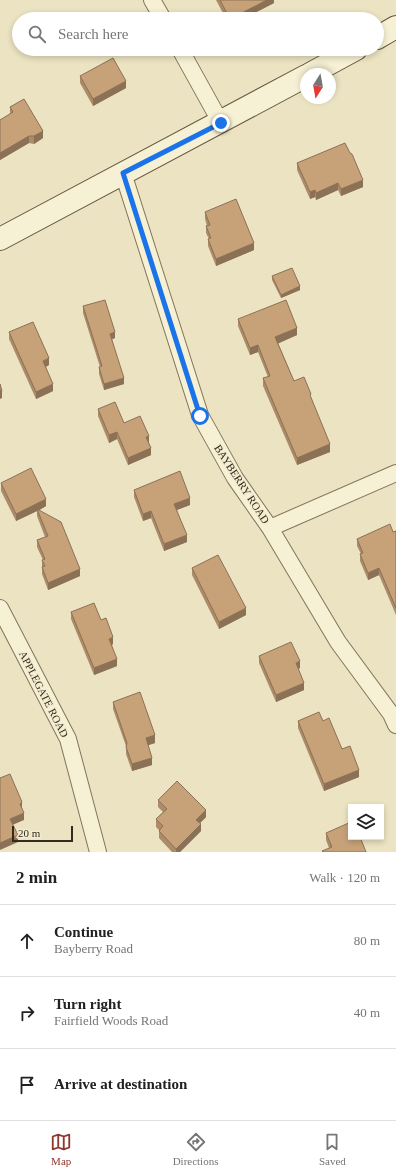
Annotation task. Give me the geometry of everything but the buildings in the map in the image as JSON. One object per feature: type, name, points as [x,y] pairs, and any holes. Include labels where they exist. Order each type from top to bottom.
[{"type":"main road","points":[[384,34],[396,27]]},
{"type":"main road","points":[[321,68],[343,56]]},
{"type":"main road","points":[[0,239],[123,173],[221,123],[300,79]]},
{"type":"street","points":[[152,0],[159,12]]},
{"type":"street","points":[[184,56],[221,123]]},
{"type":"street","name":"BAYBERRY ROAD","points":[[123,173],[200,416],[235,478],[270,528],[338,642],[391,714],[396,724]]},
{"type":"street","points":[[270,528],[396,473]]},
{"type":"street","name":"APPLEGATE ROAD","points":[[0,608],[68,739],[98,852]]},
{"type":"route","points":[[200,416],[123,173],[221,123]]}]
